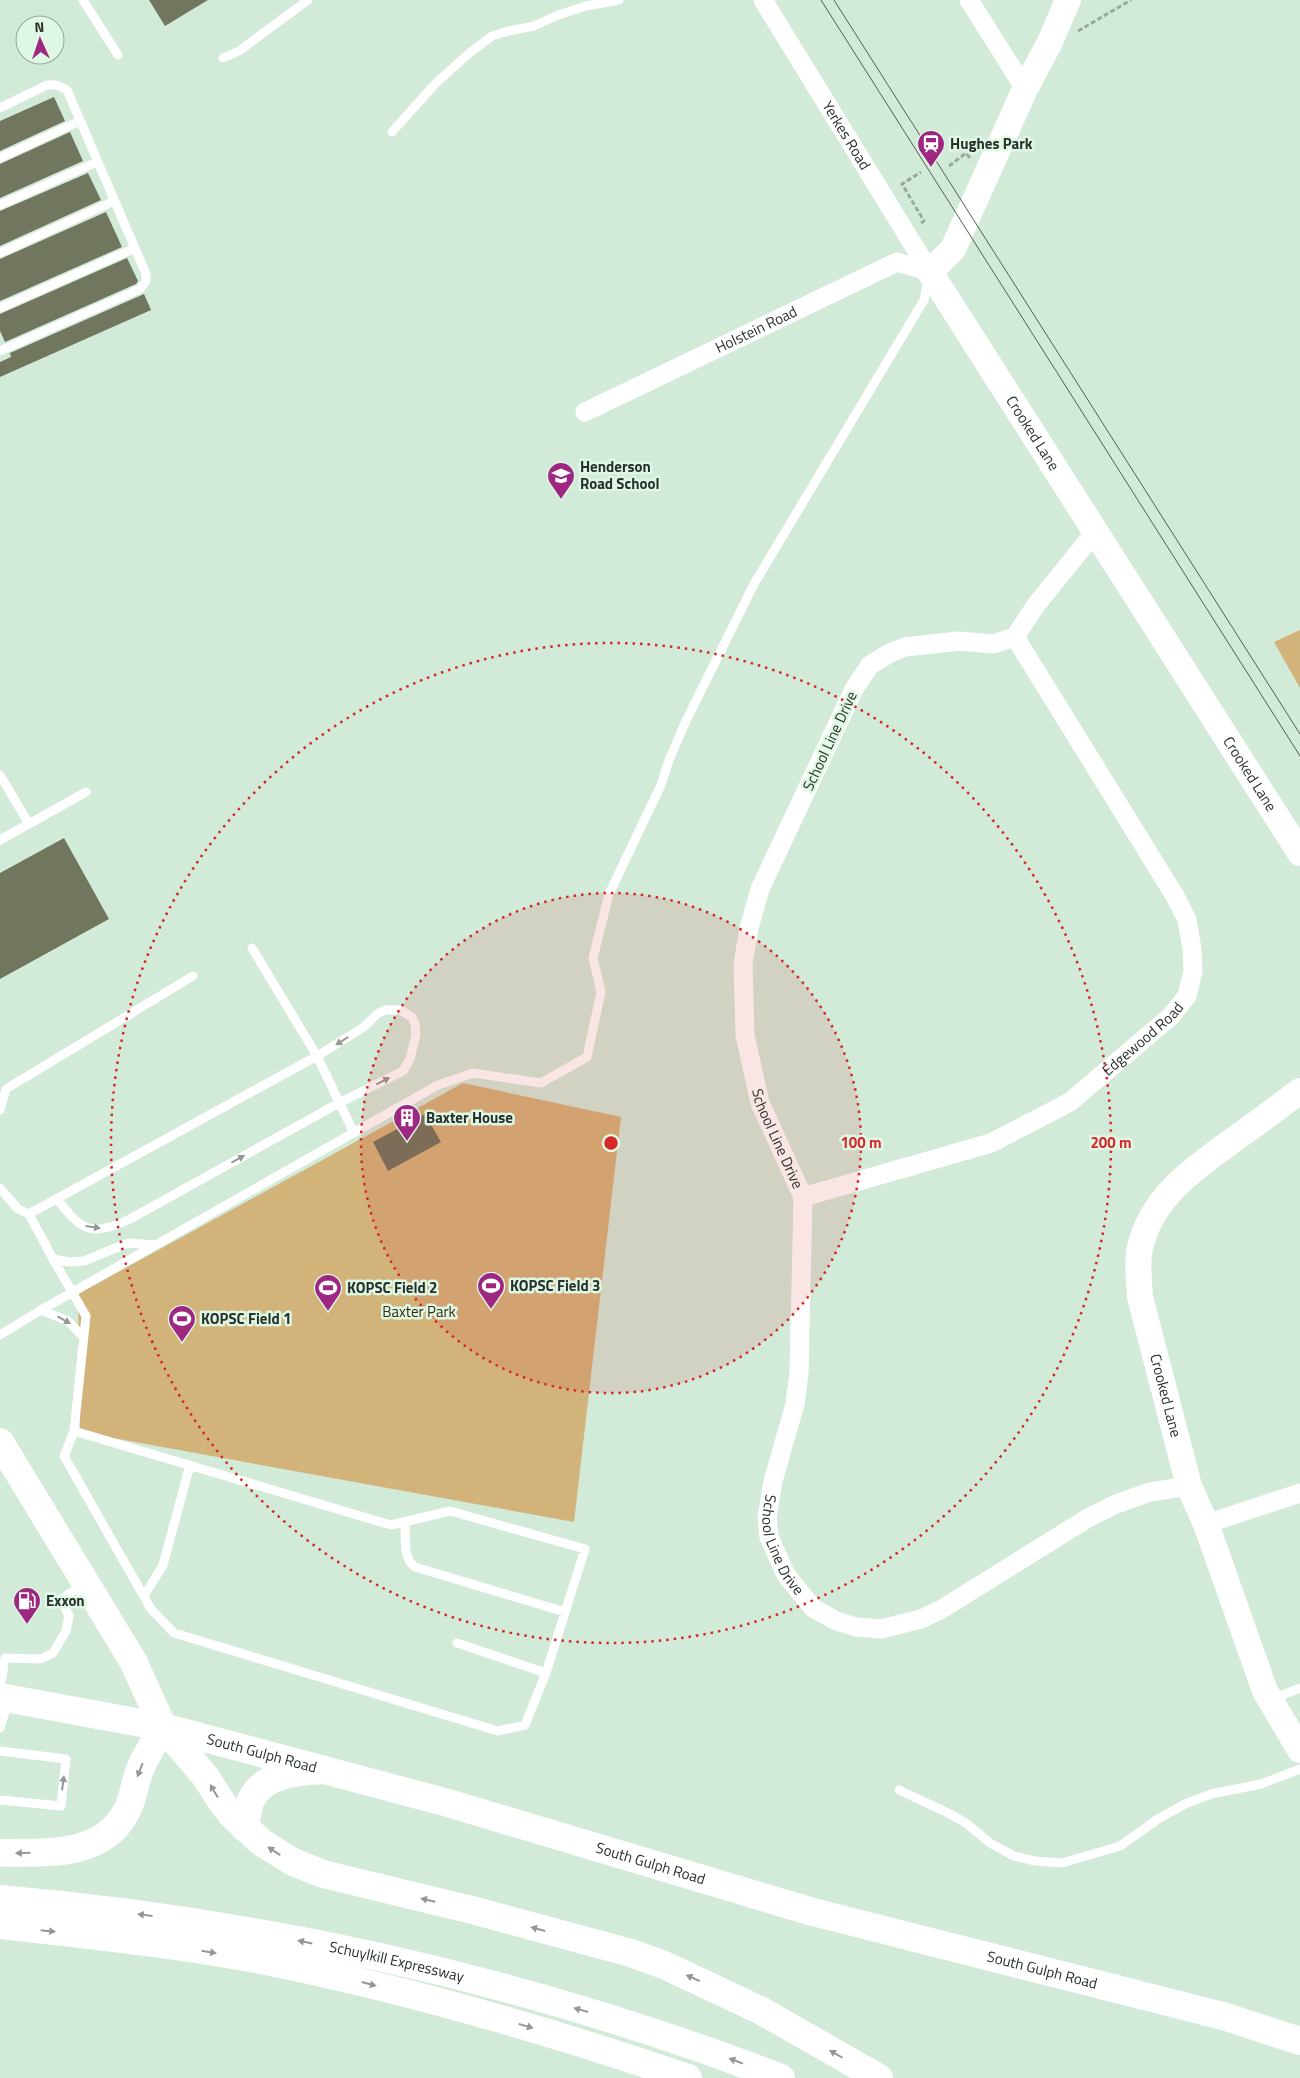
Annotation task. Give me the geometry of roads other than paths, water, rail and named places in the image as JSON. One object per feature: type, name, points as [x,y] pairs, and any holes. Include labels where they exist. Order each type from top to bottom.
[{"type":"main road","points":[[0,1442],[133,1661],[163,1727],[205,1776],[220,1801],[245,1828],[278,1854],[324,1874],[476,1911],[631,1953],[664,1965],[760,2010],[879,2078]]},
{"type":"main road","name":"South Gulph Road","points":[[3,1695],[163,1727],[448,1803],[813,1912],[1224,2016],[1300,2041]]},
{"type":"main road","points":[[0,1853],[68,1850],[88,1846],[112,1831],[126,1814],[140,1768],[163,1727]]},
{"type":"main road","points":[[245,1828],[252,1798],[261,1786],[281,1776],[323,1770]]},
{"type":"main road","name":"Schuylkill Expressway","points":[[0,1899],[168,1918],[292,1940],[440,1970],[620,2021],[781,2078]]},
{"type":"main road","name":"Schuylkill Expressway","points":[[0,1925],[158,1944],[264,1961],[345,1978],[492,2016],[584,2043],[688,2078]]},
{"type":"street","name":"Yerkes Road","points":[[763,0],[930,272]]},
{"type":"street","points":[[968,0],[1025,89]]},
{"type":"street","points":[[930,272],[953,250],[1025,89],[1050,42],[1068,0]]},
{"type":"street","name":"Holstein Road","points":[[585,412],[897,262],[930,272]]},
{"type":"street","name":"Crooked Lane","points":[[930,272],[1300,853]]},
{"type":"street","points":[[1015,637],[1036,605],[1095,532]]},
{"type":"street","name":"School Line Drive","points":[[1015,637],[993,644],[959,641],[904,648],[890,653],[870,665],[854,689],[760,889],[749,928],[743,964],[745,1035],[760,1102],[804,1197],[799,1373],[795,1404],[773,1481],[767,1518],[769,1537],[786,1575],[813,1608],[836,1621],[856,1627],[882,1629],[921,1619],[942,1609],[1088,1518],[1116,1504],[1150,1492],[1189,1486]]},
{"type":"street","name":"Edgewood Road","points":[[804,1197],[991,1143],[1070,1102],[1172,1016],[1188,996],[1193,971],[1192,949],[1187,920],[1175,896],[1015,637]]},
{"type":"street","name":"Crooked Lane","points":[[1299,1096],[1181,1179],[1162,1200],[1149,1220],[1141,1242],[1138,1269],[1140,1297],[1189,1486],[1206,1524],[1265,1691],[1300,1750]]},
{"type":"street","points":[[1206,1524],[1300,1493]]},
{"type":"lane","points":[[83,0],[118,55]]},
{"type":"lane","points":[[223,58],[239,51],[308,0]]},
{"type":"lane","points":[[392,132],[435,84],[467,55],[492,36],[534,26],[558,15],[586,6],[619,0]]},
{"type":"lane","points":[[0,108],[47,85],[57,85],[66,90],[146,274],[146,281],[140,289],[0,351]]},
{"type":"lane","points":[[0,158],[80,121]]},
{"type":"lane","points":[[0,205],[97,162]]},
{"type":"lane","points":[[0,253],[114,201]]},
{"type":"lane","points":[[0,308],[135,248]]},
{"type":"lane","points":[[0,1335],[438,1085],[473,1073],[540,1083],[587,1056],[601,992],[593,958],[609,894],[661,785],[669,760],[686,721],[754,584],[924,300],[930,272]]},
{"type":"lane","points":[[0,776],[29,824]]},
{"type":"lane","points":[[0,840],[86,792]]},
{"type":"lane","points":[[252,948],[317,1056],[354,1133]]},
{"type":"lane","points":[[0,1110],[6,1089],[193,976]]},
{"type":"lane","points":[[29,1214],[317,1056],[364,1027],[377,1014],[385,1010],[400,1010],[412,1017],[415,1024],[413,1048],[403,1071],[339,1103],[130,1219],[110,1228],[94,1229],[83,1226],[74,1221],[57,1199]]},
{"type":"lane","points":[[0,1188],[18,1209],[29,1214],[86,1316],[86,1326],[82,1336],[74,1431],[64,1456],[151,1609],[174,1633],[498,1731],[525,1725],[546,1673],[585,1548],[450,1511],[391,1525],[74,1431]]},
{"type":"lane","points":[[53,1259],[69,1262],[84,1261],[128,1243],[156,1245]]},
{"type":"lane","points":[[41,1310],[68,1321],[82,1336]]},
{"type":"lane","points":[[144,1596],[163,1565],[190,1465]]},
{"type":"lane","points":[[405,1522],[407,1556],[409,1563],[415,1567],[565,1612]]},
{"type":"lane","points":[[0,1728],[5,1658],[41,1659],[53,1653],[66,1631],[69,1616],[62,1599],[85,1583]]},
{"type":"lane","points":[[457,1643],[546,1673]]},
{"type":"lane","points":[[1270,1700],[1300,1688]]},
{"type":"lane","points":[[0,1751],[66,1759],[60,1806],[0,1800]]},
{"type":"lane","points":[[899,1790],[960,1820],[990,1843],[1014,1856],[1035,1861],[1062,1863],[1120,1846],[1158,1819],[1185,1804],[1211,1794],[1261,1784],[1300,1769]]},
{"type":"tram line","points":[[821,0],[1300,756]]},
{"type":"tram line","points":[[834,0],[1300,734]]},
{"type":"place","name":"Hughes Park","points":[[931,168]]},
{"type":"place","name":"Henderson Road School","points":[[561,500]]},
{"type":"place","name":"Baxter House","points":[[407,1142]]},
{"type":"place","name":"KOPSC Field 3","points":[[491,1310]]},
{"type":"place","name":"KOPSC Field 2","points":[[328,1312]]},
{"type":"place","name":"KOPSC Field 1","points":[[182,1343]]},
{"type":"place","name":"Exxon","points":[[27,1625]]},
{"type":"park label","name":"Baxter Park","points":[[419,1312]]}]
